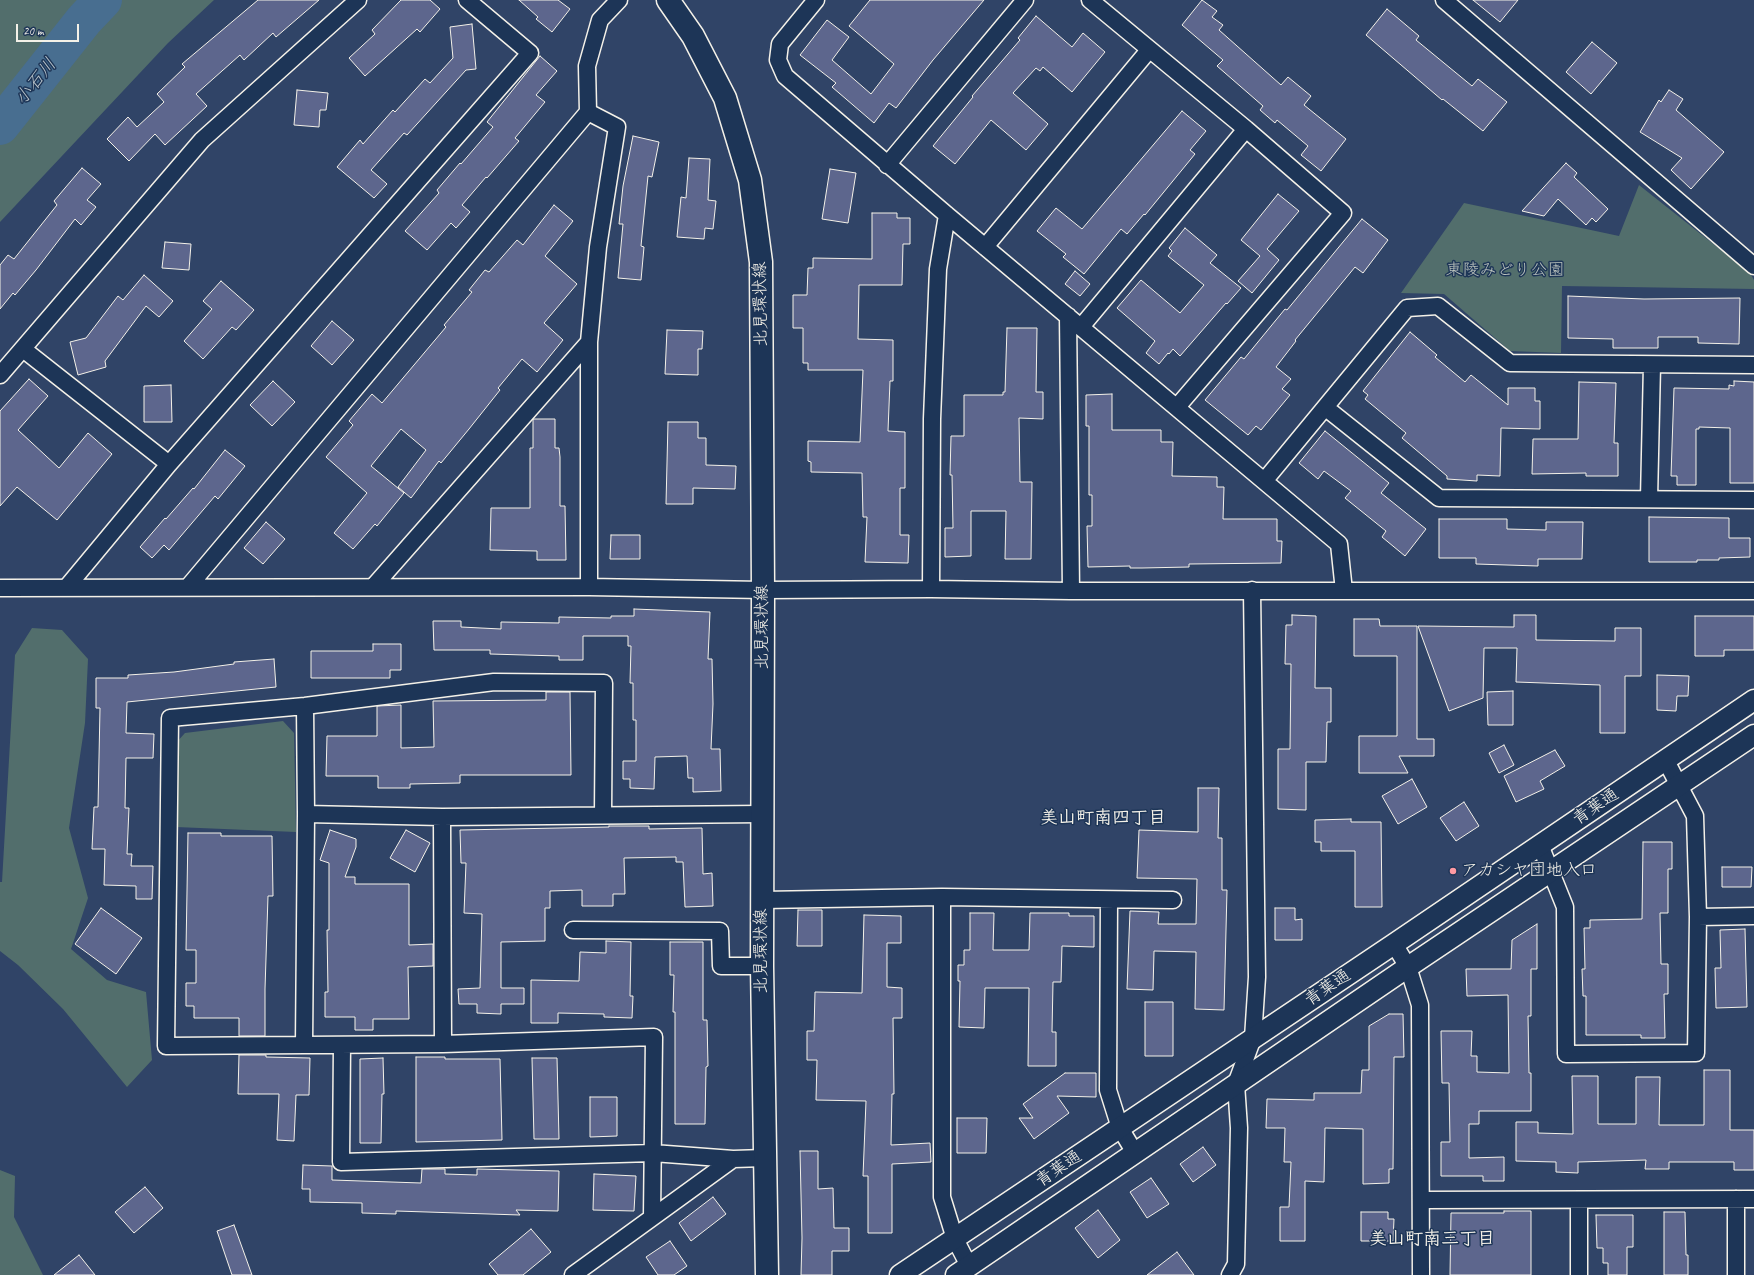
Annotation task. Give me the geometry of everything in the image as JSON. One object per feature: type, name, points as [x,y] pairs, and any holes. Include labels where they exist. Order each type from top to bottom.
[{"type":"main road","name":"北見環状線","points":[[668,0],[693,36],[726,98],[750,180],[761,262],[763,590],[762,966],[766,1275]]},
{"type":"street","points":[[0,375],[202,140],[358,0]]},
{"type":"street","points":[[66,588],[169,464],[530,53],[467,0]]},
{"type":"street","points":[[188,587],[588,112],[587,66],[600,20],[620,0]]},
{"type":"street","points":[[816,0],[780,44],[778,60],[785,76],[887,165],[1265,480],[1338,544],[1344,591]]},
{"type":"street","points":[[887,165],[1025,0]]},
{"type":"street","points":[[1090,0],[1246,129],[1343,213],[1177,407]]},
{"type":"street","points":[[1444,0],[1754,266]]},
{"type":"street","points":[[985,247],[1149,50]]},
{"type":"street","points":[[588,112],[617,127],[598,247],[589,342],[589,587]]},
{"type":"street","points":[[1081,327],[1246,129]]},
{"type":"street","points":[[931,588],[932,419],[938,269],[947,215]]},
{"type":"street","points":[[1265,480],[1326,408],[1407,308],[1438,306],[1510,363],[1754,365]]},
{"type":"street","points":[[1068,316],[1071,591]]},
{"type":"street","points":[[373,587],[589,342]]},
{"type":"street","points":[[23,349],[169,464]]},
{"type":"street","points":[[1649,499],[1652,365]]},
{"type":"street","points":[[1326,408],[1439,498],[1754,500]]},
{"type":"street","points":[[0,588],[589,587],[763,590],[931,588],[1071,591],[1754,591]]},
{"type":"street","points":[[1230,1275],[1236,1264],[1239,1128],[1236,1084],[1253,1038],[1257,977],[1252,590]]},
{"type":"street","points":[[603,815],[604,683],[494,682],[305,706],[170,718],[166,1046],[443,1044],[654,1037],[652,1217]]},
{"type":"street","name":"青葉通","points":[[900,1275],[1394,944],[1754,700]]},
{"type":"street","points":[[304,1046],[306,814],[305,706]]},
{"type":"street","name":"青葉通","points":[[963,1271],[1408,967],[1754,735]]},
{"type":"street","points":[[1540,845],[1565,907],[1566,1054],[1696,1053],[1698,917],[1695,816],[1665,759]]},
{"type":"street","points":[[306,814],[442,817],[762,814]]},
{"type":"street","points":[[442,817],[443,1044]]},
{"type":"street","points":[[762,900],[942,897],[1173,900]]},
{"type":"street","points":[[942,897],[942,1197],[963,1271]]},
{"type":"street","points":[[1109,900],[1108,1090],[1120,1128],[1135,1153]]},
{"type":"street","points":[[1698,917],[1754,916]]},
{"type":"street","points":[[573,930],[720,931],[721,966],[762,966]]},
{"type":"street","points":[[1394,944],[1408,967],[1420,1005],[1421,1275]]},
{"type":"street","points":[[342,1045],[341,1162],[653,1152],[733,1158],[765,1158]]},
{"type":"street","points":[[573,1275],[733,1158]]},
{"type":"street","points":[[1736,1199],[1736,1275]]},
{"type":"street","points":[[1421,1200],[1754,1199]]},
{"type":"street","points":[[1579,1200],[1579,1275]]},
{"type":"green space","points":[[0,0],[214,0],[168,43],[0,222]]},
{"type":"green space","name":"東陵みどり公園","points":[[1639,185],[1750,273],[1754,280],[1754,289],[1562,286],[1561,353],[1510,351],[1444,294],[1401,293],[1464,203],[1619,236]]},
{"type":"green space","points":[[32,628],[62,630],[88,659],[85,723],[69,828],[88,898],[71,949],[107,980],[146,992],[152,1060],[127,1087],[63,1009],[18,965],[0,951],[0,882],[2,882],[15,655]]},
{"type":"green space","points":[[283,721],[294,733],[296,832],[176,827],[175,744],[185,733]]},
{"type":"green space","points":[[0,1170],[15,1176],[14,1217],[43,1275],[0,1275]]},
{"type":"building","points":[[258,0],[319,0],[276,37],[273,33],[244,60],[240,55],[196,94],[207,106],[165,145],[155,134],[129,161],[107,139],[128,117],[137,127],[164,102],[157,94],[185,67],[182,64]]},
{"type":"building","points":[[401,0],[430,0],[440,9],[420,32],[417,29],[365,76],[349,58],[375,34],[372,30]]},
{"type":"building","points":[[519,0],[558,0],[570,9],[552,32],[536,19],[538,17]]},
{"type":"building","points":[[870,0],[984,0],[933,60],[896,108],[889,103],[874,123],[832,87],[836,83],[800,55],[827,20],[849,37],[832,60],[871,94],[894,64],[849,26]]},
{"type":"building","points":[[1202,0],[1217,11],[1212,17],[1223,25],[1219,30],[1281,85],[1288,77],[1311,96],[1304,105],[1346,139],[1321,171],[1301,155],[1308,146],[1277,120],[1275,123],[1260,110],[1263,106],[1217,66],[1223,60],[1182,25]]},
{"type":"building","points":[[1473,0],[1518,0],[1500,22]]},
{"type":"building","points":[[1387,9],[1419,36],[1416,40],[1472,86],[1478,79],[1507,102],[1483,131],[1443,99],[1442,100],[1366,35]]},
{"type":"building","points":[[1036,16],[1072,47],[1083,33],[1105,52],[1072,92],[1043,67],[1040,71],[1036,68],[1013,93],[1048,124],[1026,150],[991,120],[955,164],[933,146],[973,97],[972,96],[1020,40],[1018,38]]},
{"type":"building","points":[[472,24],[476,69],[466,70],[407,135],[404,133],[371,170],[387,184],[374,198],[337,167],[360,140],[363,144],[393,110],[395,112],[425,79],[430,83],[453,58],[450,27]]},
{"type":"building","points":[[1592,42],[1617,63],[1591,94],[1566,72]]},
{"type":"building","points":[[540,56],[557,71],[536,95],[545,102],[515,138],[519,141],[462,205],[470,212],[456,228],[451,223],[427,250],[405,231],[439,193],[437,190],[493,127],[487,122]]},
{"type":"building","points":[[297,90],[328,93],[326,110],[320,110],[319,127],[294,125]]},
{"type":"building","points":[[1669,90],[1683,99],[1676,110],[1724,152],[1691,189],[1671,170],[1682,158],[1640,132],[1659,100],[1661,102]]},
{"type":"building","points":[[1182,111],[1206,131],[1190,150],[1195,154],[1145,215],[1144,214],[1127,234],[1121,229],[1084,274],[1063,257],[1066,254],[1037,231],[1056,208],[1082,229]]},
{"type":"building","points":[[633,136],[659,142],[652,177],[648,176],[641,246],[644,247],[641,280],[618,278],[623,224],[619,224],[623,186]]},
{"type":"building","points":[[689,158],[710,159],[708,200],[716,201],[713,229],[705,228],[704,239],[677,237],[681,197],[686,198]]},
{"type":"building","points":[[1566,163],[1577,173],[1574,177],[1608,209],[1596,222],[1592,218],[1586,225],[1558,199],[1544,216],[1522,211]]},
{"type":"building","points":[[82,168],[101,184],[87,200],[96,207],[81,225],[75,219],[36,270],[15,295],[13,293],[0,309],[0,265],[8,255],[14,259],[57,205],[54,201]]},
{"type":"building","points":[[830,169],[856,173],[848,223],[822,219]]},
{"type":"building","points":[[1278,194],[1299,211],[1267,249],[1279,260],[1252,293],[1238,281],[1260,256],[1241,240]]},
{"type":"building","points":[[554,205],[573,221],[545,256],[577,284],[544,323],[563,340],[537,372],[522,359],[498,388],[500,390],[469,429],[441,463],[439,461],[411,498],[398,487],[426,450],[401,429],[371,466],[404,493],[377,526],[375,524],[353,549],[334,533],[367,493],[326,457],[353,425],[349,421],[372,394],[382,403],[446,327],[444,325],[472,292],[469,290],[485,270],[489,272],[517,240],[523,245]]},
{"type":"building","points":[[872,213],[897,213],[897,218],[910,218],[910,244],[903,244],[902,285],[859,285],[858,339],[893,340],[893,381],[890,381],[888,431],[905,432],[905,488],[900,488],[900,535],[909,535],[908,563],[865,562],[867,517],[863,517],[862,473],[811,472],[811,462],[808,461],[808,441],[860,442],[863,370],[808,370],[808,363],[803,363],[803,328],[793,328],[793,295],[807,295],[808,268],[813,268],[813,258],[872,259]]},
{"type":"building","points":[[1362,219],[1388,240],[1363,273],[1355,267],[1295,340],[1296,341],[1276,367],[1291,379],[1282,389],[1290,395],[1261,430],[1256,426],[1248,435],[1205,400],[1241,357],[1244,359],[1285,309],[1287,310]]},
{"type":"building","points":[[1185,228],[1217,255],[1210,263],[1241,288],[1180,356],[1173,349],[1159,364],[1146,353],[1155,341],[1117,308],[1141,280],[1180,313],[1204,285],[1168,256],[1172,251],[1169,248]]},
{"type":"building","points":[[165,242],[191,244],[189,270],[162,268]]},
{"type":"building","points":[[1075,271],[1090,284],[1080,296],[1065,284]]},
{"type":"building","points":[[144,275],[173,301],[159,317],[146,306],[105,361],[106,367],[78,375],[70,342],[86,338],[118,296],[123,300]]},
{"type":"building","points":[[221,281],[254,310],[236,330],[232,327],[203,359],[184,341],[212,309],[203,301]]},
{"type":"building","points":[[1568,296],[1644,299],[1740,298],[1739,344],[1698,343],[1698,337],[1658,337],[1658,348],[1613,348],[1613,339],[1568,338]]},
{"type":"building","points":[[332,321],[354,340],[332,365],[311,346]]},
{"type":"building","points":[[1007,328],[1037,328],[1036,392],[1043,392],[1043,419],[1019,418],[1020,482],[1032,482],[1031,559],[1005,559],[1006,511],[971,511],[971,556],[945,557],[945,528],[953,528],[952,475],[950,475],[951,436],[964,436],[964,395],[1003,395],[1003,392],[1005,392]]},
{"type":"building","points":[[667,330],[703,331],[702,349],[698,349],[698,375],[665,374]]},
{"type":"building","points":[[1410,332],[1437,355],[1435,357],[1465,382],[1471,375],[1508,405],[1508,388],[1535,388],[1535,401],[1540,401],[1540,429],[1501,428],[1500,476],[1477,475],[1477,481],[1447,479],[1447,476],[1402,438],[1406,433],[1365,399],[1368,395],[1363,391]]},
{"type":"building","points":[[29,379],[48,396],[18,430],[59,468],[88,433],[112,454],[57,520],[17,487],[0,506],[0,411]]},
{"type":"building","points":[[273,381],[295,402],[272,426],[250,405]]},
{"type":"building","points":[[1734,381],[1754,382],[1754,483],[1730,483],[1730,428],[1699,427],[1699,429],[1696,429],[1696,485],[1677,485],[1677,476],[1671,476],[1674,388],[1729,389],[1729,385],[1734,386]]},
{"type":"building","points":[[1579,382],[1616,383],[1614,443],[1618,443],[1618,476],[1586,476],[1586,473],[1532,474],[1533,439],[1578,439]]},
{"type":"building","points":[[171,385],[172,422],[144,422],[144,386]]},
{"type":"building","points":[[1112,394],[1112,430],[1161,430],[1161,442],[1173,442],[1172,476],[1217,477],[1217,487],[1224,487],[1223,519],[1277,519],[1277,541],[1282,541],[1281,563],[1189,564],[1189,567],[1142,568],[1130,568],[1130,566],[1088,567],[1087,526],[1092,526],[1092,495],[1089,495],[1089,426],[1086,426],[1086,395]]},
{"type":"building","points":[[533,419],[555,419],[555,448],[559,448],[560,457],[560,506],[565,506],[566,560],[537,560],[537,551],[490,550],[491,508],[530,508],[530,448],[533,448]]},
{"type":"building","points":[[668,422],[698,422],[698,438],[706,438],[706,465],[736,466],[735,489],[693,488],[693,504],[666,504]]},
{"type":"building","points":[[1325,431],[1389,483],[1381,493],[1426,529],[1405,556],[1382,537],[1386,531],[1345,498],[1351,491],[1324,471],[1318,479],[1299,463]]},
{"type":"building","points":[[225,450],[245,466],[218,499],[215,496],[169,550],[164,545],[152,558],[140,547],[165,518],[166,519],[193,488],[194,489]]},
{"type":"building","points":[[1649,517],[1729,518],[1729,538],[1750,538],[1750,557],[1719,558],[1719,560],[1697,560],[1697,562],[1649,562]]},
{"type":"building","points":[[1439,519],[1507,519],[1507,529],[1546,530],[1546,522],[1583,522],[1582,559],[1538,559],[1538,566],[1476,564],[1476,558],[1439,558]]},
{"type":"building","points":[[266,522],[285,539],[263,564],[244,548]]},
{"type":"building","points":[[611,535],[640,535],[640,559],[610,559]]},
{"type":"building","points":[[634,609],[710,612],[708,659],[712,659],[713,704],[711,749],[720,749],[721,791],[693,792],[693,778],[688,778],[687,756],[655,757],[654,789],[630,788],[630,779],[623,779],[623,761],[636,761],[636,720],[633,720],[633,683],[630,683],[631,646],[628,646],[628,636],[583,636],[583,660],[559,660],[559,656],[490,654],[490,650],[434,650],[433,621],[461,621],[461,627],[501,629],[501,622],[559,623],[559,617],[611,618],[611,616],[634,616]]},
{"type":"building","points":[[1292,615],[1316,616],[1315,688],[1331,688],[1331,722],[1327,722],[1326,762],[1306,762],[1306,810],[1278,809],[1278,749],[1290,749],[1291,664],[1285,664],[1286,625],[1292,625]]},
{"type":"building","points":[[1514,615],[1536,615],[1536,640],[1615,641],[1615,628],[1641,628],[1641,676],[1625,676],[1625,733],[1600,733],[1600,685],[1516,682],[1517,648],[1484,648],[1483,698],[1449,711],[1418,626],[1514,627]]},
{"type":"building","points":[[1695,616],[1754,616],[1754,650],[1724,650],[1724,656],[1695,656]]},
{"type":"building","points":[[1354,619],[1379,619],[1380,626],[1417,626],[1417,739],[1434,739],[1434,756],[1399,756],[1408,773],[1359,773],[1359,736],[1397,736],[1397,656],[1354,656]]},
{"type":"building","points":[[373,644],[401,644],[401,670],[390,670],[390,678],[311,678],[311,651],[373,651]]},
{"type":"building","points":[[274,659],[276,687],[127,702],[126,733],[154,734],[153,758],[126,758],[125,808],[129,808],[127,854],[132,854],[131,866],[153,866],[152,899],[136,899],[136,886],[104,885],[105,849],[92,849],[94,807],[98,807],[100,708],[96,708],[96,678],[128,678],[128,675],[174,672],[234,664],[234,662]]},
{"type":"building","points":[[1657,675],[1689,676],[1688,696],[1677,696],[1676,711],[1657,710]]},
{"type":"building","points":[[1513,691],[1513,725],[1488,725],[1487,692]]},
{"type":"building","points":[[546,692],[570,692],[571,775],[460,775],[460,783],[410,784],[410,788],[378,788],[378,776],[326,776],[327,736],[377,736],[377,706],[401,705],[401,748],[434,747],[433,701],[546,700]]},
{"type":"building","points":[[1504,745],[1514,765],[1499,773],[1489,753]]},
{"type":"building","points":[[1555,750],[1565,766],[1540,781],[1544,789],[1516,802],[1504,776]]},
{"type":"building","points":[[1412,779],[1427,807],[1398,824],[1382,796]]},
{"type":"building","points":[[1198,788],[1219,788],[1218,838],[1222,838],[1222,890],[1227,890],[1224,1010],[1195,1009],[1196,952],[1154,951],[1153,990],[1127,989],[1130,911],[1159,912],[1158,924],[1196,924],[1197,879],[1137,878],[1139,830],[1198,832]]},
{"type":"building","points":[[1464,802],[1479,826],[1456,841],[1440,818]]},
{"type":"building","points":[[1351,819],[1351,822],[1381,822],[1382,907],[1355,907],[1355,851],[1321,851],[1321,842],[1315,842],[1315,820]]},
{"type":"building","points":[[649,826],[649,829],[702,828],[703,874],[712,873],[713,906],[685,907],[683,862],[676,862],[676,857],[624,858],[625,894],[613,894],[613,906],[582,906],[582,890],[550,891],[550,908],[545,908],[545,941],[501,942],[501,988],[524,988],[524,1004],[501,1004],[501,1014],[477,1013],[477,1004],[459,1004],[458,989],[480,988],[482,914],[464,913],[466,863],[461,863],[460,830]]},
{"type":"building","points":[[330,830],[356,839],[356,847],[345,877],[355,877],[355,884],[409,884],[409,945],[433,944],[433,966],[408,967],[409,1019],[373,1019],[373,1030],[355,1030],[355,1017],[325,1017],[325,992],[328,992],[327,930],[329,930],[329,863],[320,860]]},
{"type":"building","points":[[406,830],[430,843],[415,872],[390,858]]},
{"type":"building","points":[[188,833],[221,833],[221,836],[272,836],[273,896],[268,896],[265,1036],[239,1036],[239,1018],[194,1018],[194,1006],[186,1006],[186,983],[196,983],[196,950],[186,950]]},
{"type":"building","points":[[1643,842],[1672,842],[1672,869],[1668,869],[1668,913],[1660,913],[1661,964],[1668,964],[1668,994],[1664,994],[1665,1038],[1641,1038],[1641,1035],[1586,1035],[1586,996],[1583,996],[1582,969],[1585,969],[1584,928],[1590,928],[1590,920],[1642,919]]},
{"type":"building","points":[[1722,867],[1752,867],[1751,887],[1722,887]]},
{"type":"building","points":[[101,908],[142,938],[116,974],[75,944]]},
{"type":"building","points":[[1275,908],[1295,908],[1295,920],[1302,919],[1302,940],[1275,940]]},
{"type":"building","points":[[798,910],[822,910],[822,946],[797,946]]},
{"type":"building","points":[[970,913],[994,913],[993,950],[1029,950],[1030,913],[1069,913],[1069,916],[1094,916],[1094,947],[1062,946],[1061,982],[1053,982],[1052,1032],[1056,1032],[1056,1066],[1028,1066],[1029,988],[985,988],[984,1028],[959,1027],[960,981],[958,981],[958,965],[964,965],[964,950],[970,950]]},
{"type":"building","points":[[864,915],[901,916],[901,943],[887,943],[887,987],[902,988],[902,1018],[893,1018],[894,1094],[892,1094],[891,1145],[930,1143],[931,1162],[892,1164],[892,1233],[868,1233],[868,1176],[863,1176],[866,1101],[816,1100],[817,1060],[807,1060],[807,1031],[814,1031],[815,992],[862,993]]},
{"type":"building","points":[[1537,924],[1537,969],[1531,969],[1531,1016],[1528,1016],[1531,1111],[1479,1111],[1479,1124],[1469,1124],[1469,1158],[1504,1157],[1504,1181],[1483,1181],[1483,1176],[1441,1176],[1441,1142],[1450,1142],[1449,1083],[1442,1083],[1441,1031],[1472,1031],[1471,1056],[1477,1056],[1477,1072],[1509,1073],[1508,995],[1467,996],[1466,969],[1511,969],[1512,940]]},
{"type":"building","points":[[1745,929],[1747,1007],[1716,1008],[1715,968],[1721,968],[1720,930]]},
{"type":"building","points":[[606,941],[631,942],[630,996],[633,996],[632,1018],[604,1017],[604,1014],[558,1013],[558,1023],[531,1023],[531,980],[579,981],[580,952],[606,953]]},
{"type":"building","points":[[670,942],[703,942],[703,1020],[707,1020],[708,1066],[706,1067],[705,1124],[675,1124],[675,1012],[673,1012],[674,975],[670,975]]},
{"type":"building","points":[[1145,1002],[1173,1002],[1173,1056],[1145,1056]]},
{"type":"building","points":[[1389,1014],[1403,1014],[1404,1057],[1394,1057],[1393,1169],[1389,1169],[1389,1183],[1363,1184],[1363,1129],[1325,1128],[1324,1182],[1305,1181],[1305,1241],[1280,1241],[1280,1207],[1289,1207],[1291,1162],[1284,1162],[1285,1128],[1266,1128],[1267,1099],[1314,1100],[1314,1093],[1361,1093],[1362,1070],[1369,1070],[1369,1026]]},
{"type":"building","points":[[239,1055],[310,1058],[309,1095],[296,1095],[294,1141],[277,1140],[279,1094],[238,1094]]},
{"type":"building","points":[[416,1057],[445,1057],[445,1059],[500,1059],[502,1140],[416,1142]]},
{"type":"building","points":[[383,1058],[384,1094],[382,1094],[381,1143],[360,1143],[360,1059]]},
{"type":"building","points":[[532,1058],[557,1058],[559,1139],[534,1139]]},
{"type":"building","points":[[1704,1070],[1730,1070],[1730,1130],[1754,1130],[1754,1170],[1734,1170],[1734,1162],[1669,1162],[1669,1169],[1645,1169],[1646,1160],[1578,1162],[1578,1173],[1556,1172],[1556,1162],[1516,1161],[1516,1122],[1538,1122],[1538,1133],[1573,1134],[1572,1076],[1598,1076],[1598,1124],[1636,1124],[1636,1077],[1660,1077],[1659,1125],[1704,1125]]},
{"type":"building","points":[[1065,1073],[1096,1073],[1096,1097],[1057,1096],[1069,1113],[1034,1139],[1019,1118],[1033,1118],[1023,1104]]},
{"type":"building","points":[[590,1097],[617,1097],[617,1136],[590,1137]]},
{"type":"building","points":[[957,1118],[987,1118],[986,1153],[957,1153]]},
{"type":"building","points":[[1203,1147],[1216,1165],[1193,1182],[1180,1164]]},
{"type":"building","points":[[800,1151],[818,1151],[818,1189],[833,1188],[834,1228],[849,1228],[849,1251],[832,1251],[832,1275],[801,1275],[802,1238]]},
{"type":"building","points":[[303,1165],[332,1166],[332,1180],[421,1183],[422,1169],[445,1169],[445,1174],[477,1175],[477,1169],[559,1171],[558,1211],[516,1210],[520,1215],[396,1211],[396,1214],[362,1213],[362,1203],[310,1202],[310,1189],[302,1189]]},
{"type":"building","points":[[594,1174],[636,1176],[634,1211],[593,1210]]},
{"type":"building","points":[[1151,1178],[1169,1204],[1147,1218],[1130,1192]]},
{"type":"building","points":[[145,1187],[163,1208],[134,1233],[115,1212]]},
{"type":"building","points":[[713,1197],[726,1214],[691,1241],[679,1223]]},
{"type":"building","points":[[1098,1210],[1120,1240],[1098,1258],[1075,1228]]},
{"type":"building","points":[[1504,1211],[1531,1211],[1531,1275],[1450,1275],[1451,1213],[1504,1213]]},
{"type":"building","points":[[1361,1212],[1388,1212],[1388,1219],[1394,1219],[1393,1241],[1361,1241]]},
{"type":"building","points":[[1664,1212],[1685,1212],[1688,1275],[1664,1275]]},
{"type":"building","points":[[1596,1215],[1633,1215],[1633,1247],[1627,1247],[1627,1275],[1608,1275],[1608,1263],[1603,1263],[1603,1248],[1597,1248]]},
{"type":"building","points":[[234,1225],[252,1275],[232,1275],[217,1231]]},
{"type":"building","points":[[531,1229],[551,1252],[523,1275],[498,1275],[489,1264]]},
{"type":"building","points":[[670,1241],[687,1266],[674,1275],[658,1275],[646,1257]]},
{"type":"building","points":[[1177,1252],[1194,1275],[1147,1275]]},
{"type":"building","points":[[79,1255],[95,1275],[54,1275]]},
{"type":"waterway","name":"小石川","points":[[0,126],[84,20],[103,0]]},
{"type":"place","name":"アカシヤ団地入口","points":[[1453,871]]},
{"type":"district","name":"美山町南四丁目","points":[[1103,818]]},
{"type":"district","name":"美山町南三丁目","points":[[1432,1239]]}]
